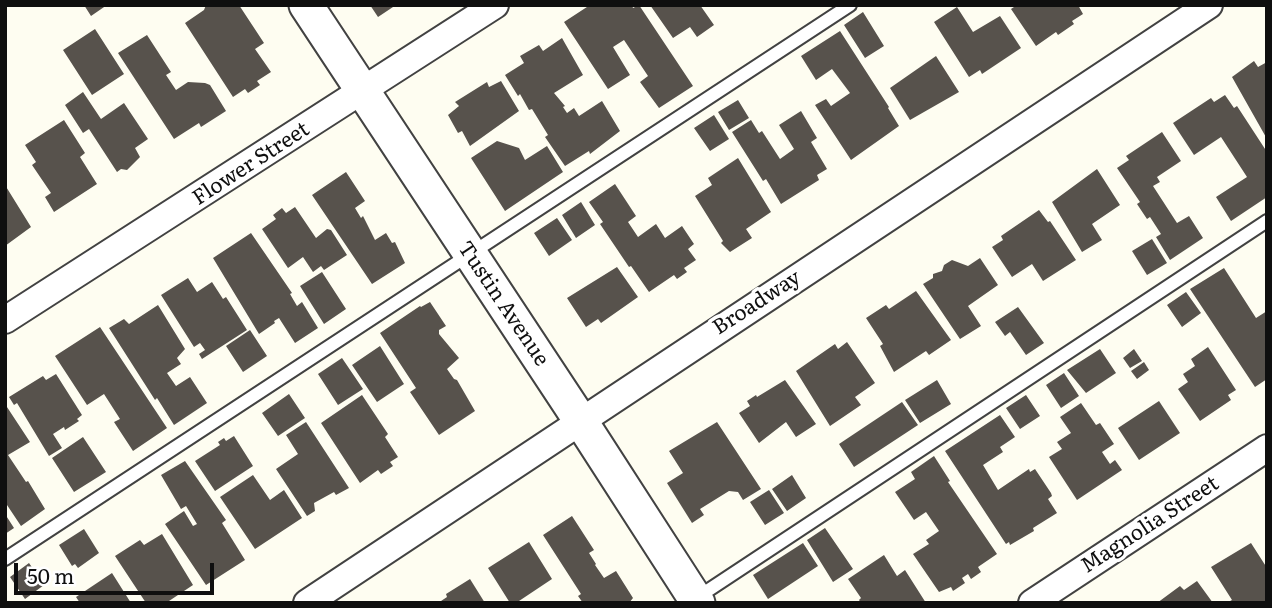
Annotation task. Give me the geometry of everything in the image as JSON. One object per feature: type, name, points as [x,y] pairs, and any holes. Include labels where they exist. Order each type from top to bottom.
[{"type":"street","name":"Tustin Avenue","points":[[306,5],[580,420],[694,601]]},
{"type":"street","name":"Flower Street","points":[[5,320],[362,93],[495,5]]},
{"type":"street","name":"Broadway","points":[[307,603],[1209,5]]},
{"type":"street","name":"Magnolia Street","points":[[1032,603],[1267,448]]},
{"type":"lane","points":[[5,559],[850,5]]},
{"type":"lane","points":[[694,601],[1267,221]]},
{"type":"building","points":[[84,5],[107,5],[91,16]]},
{"type":"building","points":[[206,5],[239,5],[264,43],[255,49],[271,72],[257,81],[260,85],[248,93],[245,89],[233,97],[185,23],[204,10]]},
{"type":"building","points":[[370,5],[396,5],[378,17]]},
{"type":"building","points":[[590,5],[632,5],[633,8],[639,5],[693,86],[659,108],[640,82],[648,76],[624,40],[613,47],[630,75],[608,89],[564,22]]},
{"type":"building","points":[[650,5],[700,5],[714,25],[697,37],[690,27],[673,38]]},
{"type":"building","points":[[1017,5],[1078,5],[1083,14],[1058,35],[1056,32],[1036,46],[1011,9]]},
{"type":"building","points":[[957,7],[973,32],[1000,16],[1021,48],[982,74],[980,70],[969,77],[934,22]]},
{"type":"building","points":[[863,12],[884,46],[865,58],[844,25]]},
{"type":"building","points":[[95,29],[124,74],[92,95],[63,50]]},
{"type":"building","points":[[840,31],[899,126],[851,160],[815,105],[826,99],[831,106],[850,93],[832,69],[816,80],[801,56]]},
{"type":"building","points":[[147,35],[171,72],[166,75],[176,90],[188,82],[210,85],[226,111],[201,127],[199,123],[174,139],[118,53]]},
{"type":"building","points":[[562,38],[583,75],[554,93],[565,106],[563,107],[567,113],[574,108],[579,116],[602,101],[620,131],[590,154],[589,151],[565,166],[545,137],[548,135],[532,109],[529,110],[505,75],[524,63],[520,56],[539,45],[543,51]]},
{"type":"building","points":[[936,56],[959,92],[910,120],[890,88]]},
{"type":"building","points":[[1254,61],[1258,67],[1267,62],[1267,139],[1232,77]]},
{"type":"building","points":[[501,81],[519,111],[470,146],[462,131],[458,133],[448,115],[459,106],[455,102],[487,82],[489,87]]},
{"type":"building","points":[[83,92],[101,119],[124,103],[148,139],[135,148],[140,157],[127,170],[121,169],[117,172],[89,129],[83,133],[65,105]]},
{"type":"building","points":[[1225,95],[1234,108],[1237,106],[1267,152],[1267,197],[1231,221],[1216,197],[1247,177],[1221,137],[1194,155],[1173,123],[1211,98],[1214,102]]},
{"type":"building","points":[[738,100],[749,118],[729,130],[718,112]]},
{"type":"building","points":[[801,111],[817,138],[811,142],[827,169],[817,175],[819,180],[781,204],[732,132],[751,120],[759,133],[762,131],[780,159],[794,149],[779,125]]},
{"type":"building","points":[[714,115],[729,139],[710,151],[694,128]]},
{"type":"building","points":[[64,120],[85,153],[80,157],[97,184],[54,212],[45,197],[51,193],[32,165],[36,162],[25,145]]},
{"type":"building","points":[[1162,132],[1181,161],[1157,177],[1160,182],[1153,186],[1177,223],[1189,216],[1203,238],[1170,260],[1156,237],[1161,234],[1137,204],[1140,202],[1117,168],[1129,160],[1126,156]]},
{"type":"building","points":[[497,141],[519,148],[525,160],[547,146],[563,172],[505,211],[471,158]]},
{"type":"building","points":[[738,158],[771,212],[746,229],[752,238],[730,252],[721,243],[723,241],[695,196],[712,185],[708,178]]},
{"type":"building","points":[[1097,169],[1120,205],[1092,224],[1102,240],[1082,252],[1052,202]]},
{"type":"building","points":[[346,172],[365,201],[355,208],[361,218],[363,216],[375,240],[386,233],[392,243],[395,242],[405,263],[372,284],[312,195]]},
{"type":"building","points":[[615,184],[636,216],[628,222],[638,237],[656,224],[665,238],[682,226],[694,244],[688,249],[696,260],[684,268],[687,272],[677,279],[674,275],[649,292],[600,224],[603,222],[589,202]]},
{"type":"building","points":[[5,185],[31,227],[5,246]]},
{"type":"building","points":[[581,202],[595,225],[576,238],[562,215]]},
{"type":"building","points":[[295,207],[316,238],[327,229],[331,230],[347,255],[324,270],[321,266],[313,272],[303,257],[288,268],[262,229],[276,219],[273,215],[282,208],[286,213]]},
{"type":"building","points":[[1039,210],[1048,222],[1050,221],[1076,260],[1043,281],[1032,264],[1012,277],[992,247],[1003,240],[1001,236]]},
{"type":"building","points":[[557,218],[572,240],[549,256],[534,233]]},
{"type":"building","points":[[251,233],[292,293],[290,294],[297,306],[302,302],[318,328],[295,343],[279,318],[259,334],[213,258]]},
{"type":"building","points":[[1152,239],[1167,263],[1147,275],[1132,251]]},
{"type":"building","points":[[980,258],[998,285],[968,306],[981,326],[960,339],[923,284],[952,260],[968,266]]},
{"type":"building","points":[[617,267],[638,297],[601,323],[598,319],[586,327],[567,298]]},
{"type":"building","points":[[1224,268],[1256,318],[1267,311],[1267,379],[1255,387],[1190,289]]},
{"type":"building","points":[[322,272],[346,309],[324,324],[300,286]]},
{"type":"building","points":[[188,278],[197,292],[212,282],[223,299],[226,297],[247,330],[202,359],[199,354],[205,350],[200,343],[194,347],[161,295]]},
{"type":"building","points":[[916,291],[951,340],[929,355],[926,351],[894,372],[880,346],[883,344],[866,318],[886,305],[889,309]]},
{"type":"building","points":[[1186,292],[1201,313],[1182,327],[1167,305]]},
{"type":"building","points":[[430,302],[446,326],[439,330],[439,334],[459,358],[447,369],[457,380],[475,411],[439,435],[410,392],[416,388],[380,333]]},
{"type":"building","points":[[158,305],[185,349],[177,358],[181,364],[167,373],[176,386],[190,377],[207,403],[174,425],[109,328],[124,319],[129,324]]},
{"type":"building","points":[[1018,307],[1044,343],[1026,355],[1010,332],[1005,336],[995,322]]},
{"type":"building","points":[[100,327],[167,428],[133,451],[114,422],[120,419],[104,394],[87,405],[55,356]]},
{"type":"building","points":[[250,330],[267,356],[243,372],[226,346]]},
{"type":"building","points":[[847,342],[875,383],[855,397],[861,405],[830,426],[796,371],[835,344],[838,349]]},
{"type":"building","points":[[380,346],[404,384],[377,402],[352,365]]},
{"type":"building","points":[[1208,347],[1236,390],[1228,395],[1231,400],[1200,421],[1178,389],[1188,382],[1183,374],[1195,366],[1191,359]]},
{"type":"building","points":[[1100,349],[1116,373],[1086,393],[1067,370]]},
{"type":"building","points":[[1134,349],[1142,361],[1130,368],[1123,358]]},
{"type":"building","points":[[342,358],[363,389],[338,405],[318,374]]},
{"type":"building","points":[[1144,362],[1149,370],[1137,379],[1131,371]]},
{"type":"building","points":[[1064,373],[1079,396],[1061,408],[1046,385]]},
{"type":"building","points":[[56,374],[82,415],[77,419],[79,421],[53,434],[62,448],[49,456],[17,403],[14,405],[9,397],[43,376],[46,380]]},
{"type":"building","points":[[785,380],[816,424],[796,437],[786,422],[759,443],[739,413],[750,406],[747,401]]},
{"type":"building","points":[[937,380],[951,404],[920,423],[905,400]]},
{"type":"building","points":[[289,394],[305,418],[278,436],[262,413]]},
{"type":"building","points":[[362,395],[388,434],[385,437],[398,457],[390,462],[393,466],[381,474],[378,470],[360,483],[321,423]]},
{"type":"building","points":[[1026,395],[1040,416],[1020,429],[1006,408]]},
{"type":"building","points":[[1159,401],[1180,433],[1139,460],[1118,428]]},
{"type":"building","points":[[902,402],[918,425],[854,467],[839,444]]},
{"type":"building","points":[[1081,403],[1096,425],[1100,423],[1114,444],[1102,452],[1110,464],[1115,460],[1122,470],[1077,500],[1049,457],[1062,449],[1057,442],[1071,433],[1060,417]]},
{"type":"building","points":[[5,404],[30,442],[8,455],[45,509],[21,526],[5,502]]},
{"type":"building","points":[[1000,415],[1015,437],[1000,447],[1003,452],[983,465],[998,490],[1029,469],[1030,472],[1035,469],[1051,493],[1052,496],[1048,499],[1057,513],[1010,545],[1009,542],[1006,544],[945,451]]},
{"type":"building","points":[[306,422],[349,488],[336,495],[334,492],[314,503],[315,511],[307,516],[276,469],[298,454],[286,435]]},
{"type":"building","points":[[717,422],[761,489],[743,500],[738,492],[729,491],[700,509],[704,515],[692,523],[667,483],[683,473],[669,451]]},
{"type":"building","points":[[234,436],[253,466],[215,491],[195,461],[220,445],[218,442],[224,438],[226,441]]},
{"type":"building","points":[[83,437],[106,472],[74,492],[52,458]]},
{"type":"building","points":[[934,456],[950,481],[948,482],[997,554],[978,567],[981,572],[971,579],[968,574],[962,578],[965,583],[953,591],[951,587],[939,592],[913,554],[929,544],[926,540],[939,531],[926,512],[914,520],[895,492],[915,479],[911,472]]},
{"type":"building","points":[[185,461],[226,520],[222,523],[245,560],[206,585],[165,524],[184,511],[193,526],[197,524],[186,506],[181,509],[161,475]]},
{"type":"building","points":[[253,475],[270,500],[284,490],[302,518],[255,549],[220,497]]},
{"type":"building","points":[[792,475],[806,498],[787,511],[772,489]]},
{"type":"building","points":[[769,490],[784,513],[765,525],[750,502]]},
{"type":"building","points":[[5,514],[14,528],[5,534]]},
{"type":"building","points":[[572,516],[594,550],[589,553],[595,565],[604,578],[616,571],[633,598],[629,603],[583,603],[578,596],[581,594],[543,535]]},
{"type":"building","points":[[825,528],[853,569],[833,582],[807,540]]},
{"type":"building","points":[[84,529],[99,553],[78,568],[75,564],[72,566],[59,545]]},
{"type":"building","points":[[162,534],[193,585],[166,603],[146,603],[115,556],[140,540],[144,545]]},
{"type":"building","points":[[529,542],[552,579],[516,603],[510,603],[488,568]]},
{"type":"building","points":[[803,543],[818,566],[768,599],[753,575]]},
{"type":"building","points":[[1251,543],[1267,568],[1267,603],[1226,603],[1232,600],[1211,567]]},
{"type":"building","points":[[884,555],[897,576],[905,570],[926,603],[861,603],[861,598],[848,579]]},
{"type":"building","points":[[29,563],[44,585],[25,599],[10,577]]},
{"type":"building","points":[[112,573],[131,603],[80,603],[76,597]]},
{"type":"building","points":[[470,579],[485,603],[438,603],[447,597],[446,594]]},
{"type":"building","points":[[1197,581],[1213,603],[1157,603],[1180,586],[1184,590]]}]
